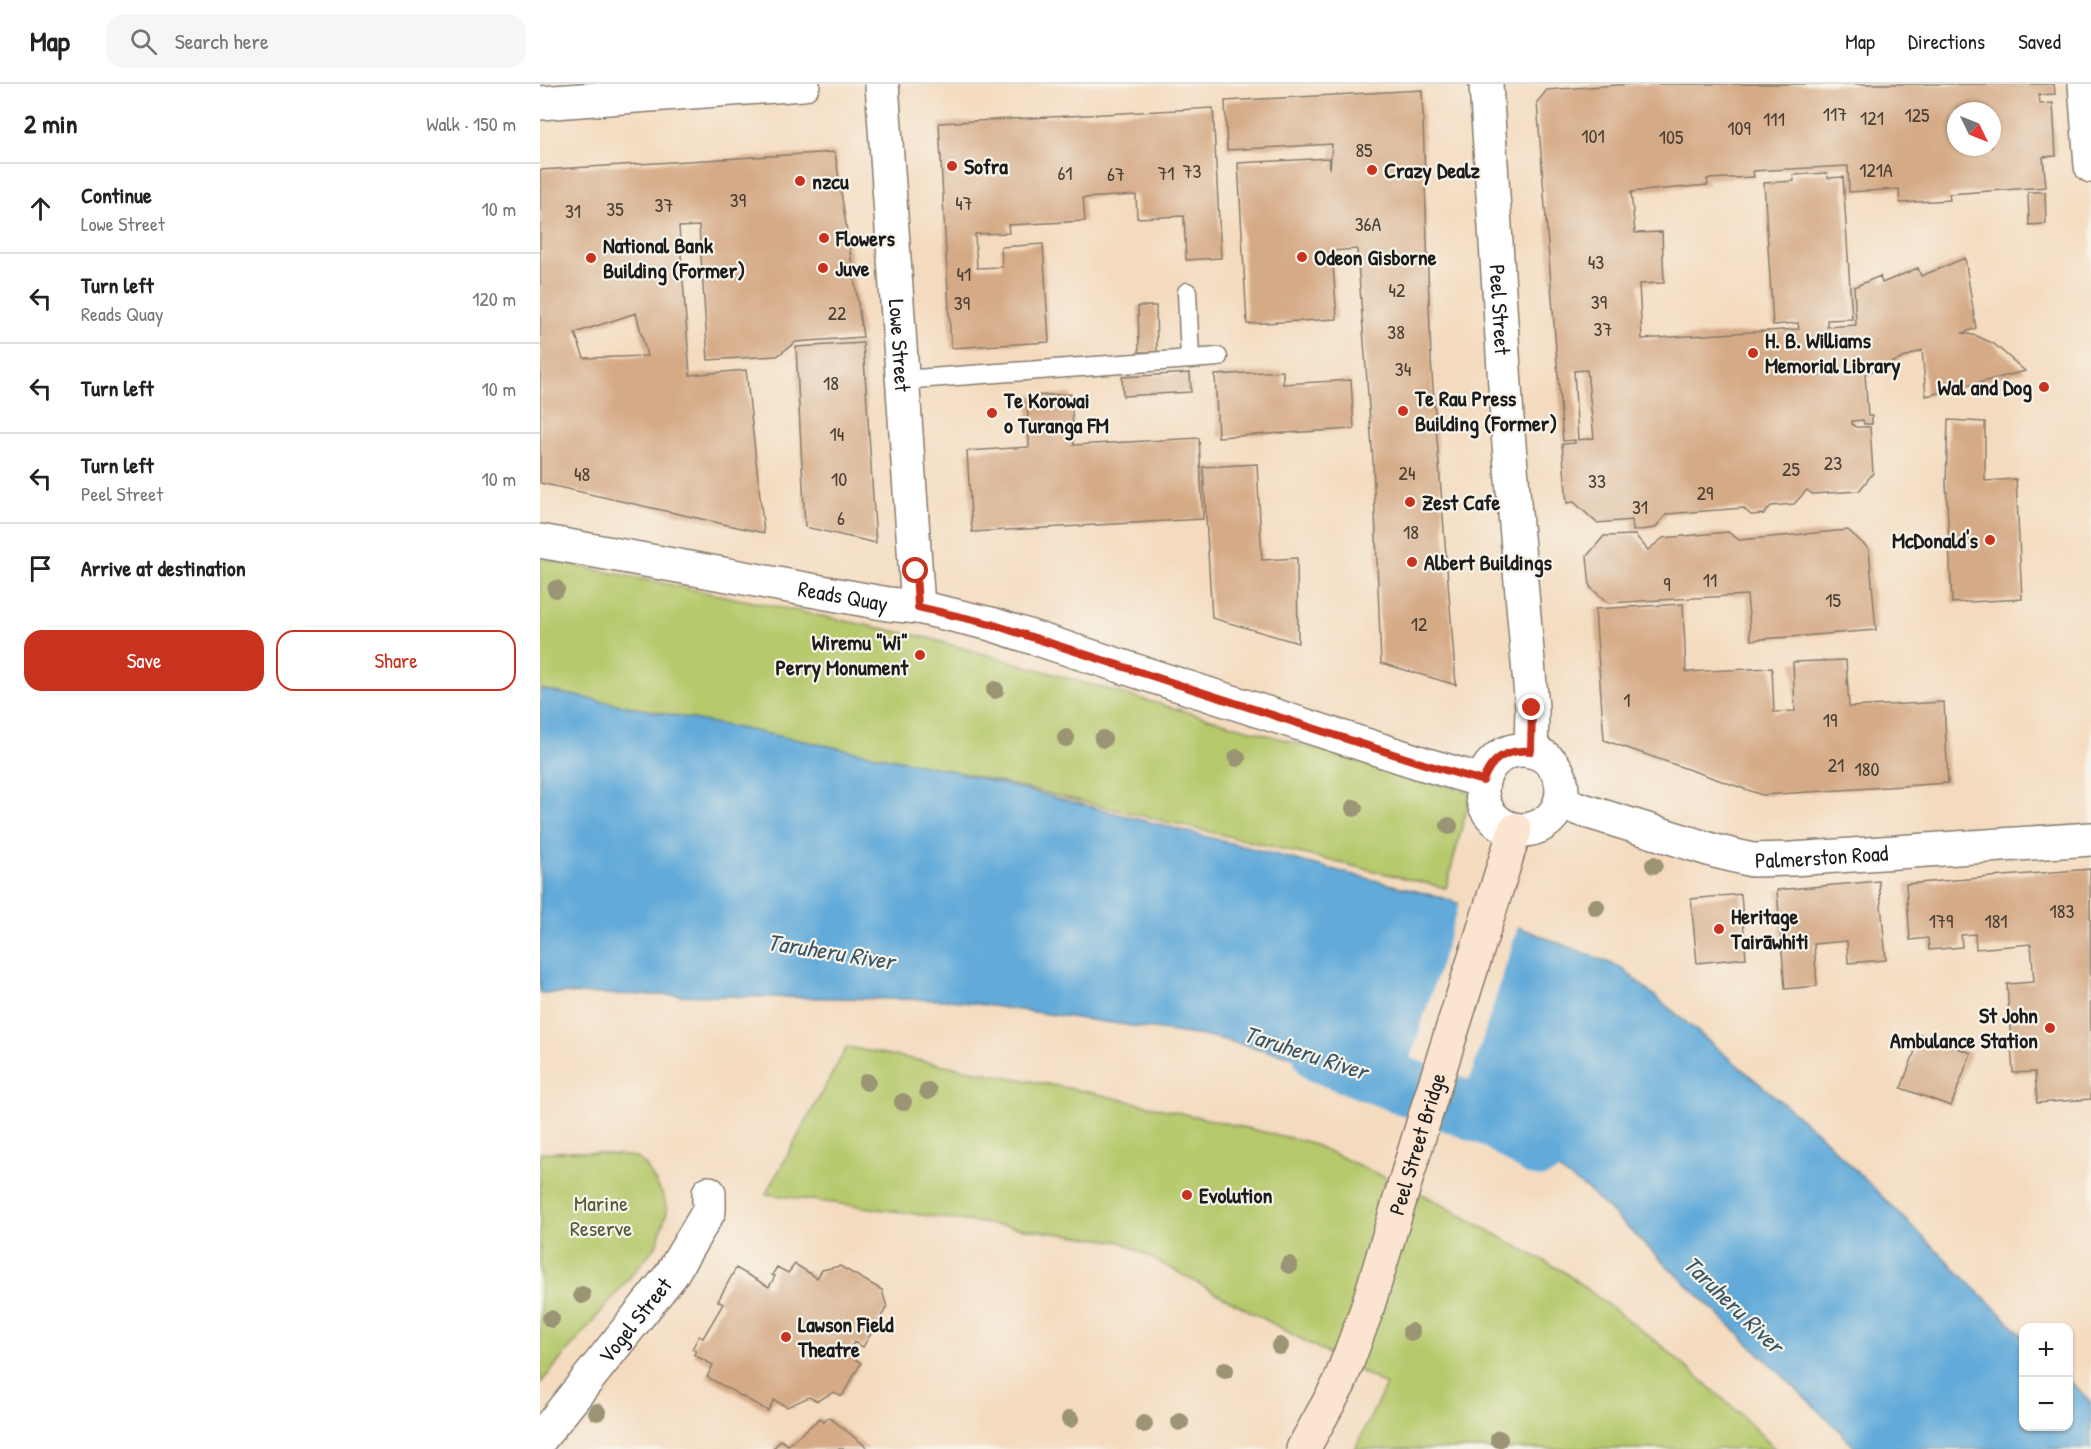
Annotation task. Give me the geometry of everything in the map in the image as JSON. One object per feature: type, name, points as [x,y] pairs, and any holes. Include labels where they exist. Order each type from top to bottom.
[{"type":"main road","name":"Peel Street Bridge","points":[[1303,1449],[1339,1384],[1351,1355],[1512,842]]},
{"type":"street","points":[[540,103],[803,84]]},
{"type":"street","name":"Lowe Street","points":[[882,84],[918,607]]},
{"type":"street","name":"Peel Street","points":[[1486,84],[1508,433],[1532,708],[1531,751]]},
{"type":"street","points":[[2085,84],[2091,166]]},
{"type":"street","name":"Reads Quay","points":[[540,541],[888,604],[918,607],[991,624],[1413,761],[1483,781]]},
{"type":"street","points":[[1531,751],[1544,756],[1557,771],[1562,790],[1560,803],[1547,822],[1538,828],[1526,830],[1512,842],[1502,826],[1492,818],[1485,807],[1481,794],[1483,781],[1487,769],[1495,760],[1513,752],[1531,751]]},
{"type":"street","name":"Palmerston Road","points":[[1560,803],[1715,851],[1752,860],[1792,860],[2091,839]]},
{"type":"street","name":"Vogel Street","points":[[540,1439],[671,1275],[709,1211],[709,1193]]},
{"type":"lane","points":[[1187,291],[1190,359]]},
{"type":"lane","points":[[902,380],[1218,357]]},
{"type":"green space","points":[[540,558],[928,638],[1471,793],[1446,888],[945,769],[540,689]]},
{"type":"green space","points":[[847,1047],[1089,1092],[1308,1142],[1428,1197],[1564,1272],[1662,1346],[1737,1411],[1775,1449],[1355,1449],[1386,1385],[1122,1242],[766,1194]]},
{"type":"green space","name":"Marine Reserve","points":[[574,1151],[636,1157],[646,1166],[664,1197],[667,1212],[656,1246],[540,1384],[540,1153]]},
{"type":"water","points":[[540,689],[945,769],[1447,899],[1620,967],[1815,1130],[2019,1332],[2019,1431],[2073,1431],[2073,1384],[2091,1402],[2091,1449],[1856,1449],[1836,1427],[1589,1191],[1448,1095],[1216,1038],[950,1000],[540,993]]},
{"type":"pier","points":[[1460,901],[1519,924],[1461,1107],[1447,1098],[1402,1087]]},
{"type":"building","points":[[1632,84],[2054,84],[2055,94],[2039,95],[2040,104],[2053,103],[2056,156],[2043,157],[2046,187],[1949,194],[1950,200],[1900,203],[1899,189],[1849,192],[1848,166],[1753,171],[1754,177],[1707,179],[1708,185],[1631,192],[1635,233],[1662,232],[1664,283],[1639,284],[1642,339],[1799,329],[1798,323],[1773,325],[1764,183],[1794,181],[1793,175],[1827,173],[1828,178],[1843,177],[1852,319],[1827,320],[1827,327],[1856,325],[1854,287],[1880,276],[1882,283],[1918,268],[1921,276],[1965,258],[1976,328],[1963,333],[1977,336],[1994,344],[2025,371],[1926,396],[1922,350],[1865,374],[1868,416],[1872,416],[1872,424],[1864,424],[1863,420],[1852,421],[1852,424],[1856,427],[1870,427],[1873,473],[1859,491],[1812,494],[1807,490],[1794,504],[1771,506],[1764,514],[1751,515],[1743,508],[1667,514],[1655,528],[1633,531],[1632,520],[1597,523],[1574,502],[1567,503],[1562,444],[1575,443],[1575,440],[1563,441],[1537,102],[1547,90]],"holes":[[[1587,370],[1594,438],[1578,440],[1574,371]]]},
{"type":"building","points":[[1422,90],[1431,361],[1456,685],[1381,663],[1373,461],[1357,249],[1332,251],[1337,319],[1247,324],[1238,163],[1329,158],[1330,170],[1332,144],[1227,150],[1225,101]]},
{"type":"building","points":[[1213,108],[1221,258],[1186,260],[1184,216],[1137,218],[1136,195],[1083,198],[1085,221],[1008,225],[1009,233],[975,234],[977,268],[1002,267],[1001,247],[1043,244],[1049,342],[951,348],[939,123]]},
{"type":"building","points":[[835,152],[863,337],[796,342],[777,356],[708,360],[699,226],[679,227],[690,375],[746,370],[764,533],[540,483],[540,170]],"holes":[[[636,313],[647,356],[584,358],[575,333]]]},
{"type":"building","points":[[2028,192],[2045,192],[2046,224],[2029,225]]},
{"type":"building","points":[[1138,306],[1156,306],[1157,352],[1139,352]]},
{"type":"building","points":[[863,343],[876,543],[805,527],[796,347]]},
{"type":"building","points":[[1283,371],[1283,384],[1351,380],[1354,429],[1218,437],[1215,375]]},
{"type":"building","points":[[1190,373],[1191,392],[1123,396],[1122,377]]},
{"type":"building","points":[[1071,394],[1074,445],[1199,438],[1203,519],[972,532],[967,451],[1029,447],[1027,396]]},
{"type":"building","points":[[1948,420],[1985,422],[1985,481],[2016,479],[2022,599],[1952,603],[1946,483]]},
{"type":"building","points":[[1257,464],[1262,560],[1297,558],[1298,643],[1212,618],[1203,467]]},
{"type":"building","points":[[1848,530],[1869,549],[1876,630],[1751,640],[1747,595],[1608,603],[1590,587],[1587,556],[1604,536],[1635,535],[1648,550],[1663,538],[1728,532],[1739,540]]},
{"type":"building","points":[[1683,604],[1686,672],[1772,668],[1774,712],[1795,711],[1793,662],[1846,660],[1849,707],[1944,702],[1948,783],[1762,795],[1604,740],[1595,609]]},
{"type":"building","name":"St John Ambulance Station","points":[[2090,869],[2091,1099],[2037,1103],[2035,1072],[2013,1073],[2007,984],[2034,982],[2031,944],[1976,949],[1975,934],[1961,935],[1962,947],[1929,950],[1928,938],[1910,940],[1906,884]]},
{"type":"building","points":[[1879,881],[1886,960],[1848,963],[1847,941],[1814,944],[1817,986],[1785,989],[1777,890]]},
{"type":"building","name":"Heritage Tairāwhiti","points":[[1741,894],[1746,958],[1697,963],[1691,899]]},
{"type":"building","points":[[1921,1035],[1971,1053],[1951,1106],[1901,1088]]},
{"type":"building","name":"Lawson Field Theatre","points":[[795,1264],[817,1278],[822,1270],[840,1266],[882,1290],[887,1307],[863,1347],[854,1342],[847,1354],[861,1363],[842,1396],[834,1392],[817,1401],[809,1397],[787,1407],[774,1400],[768,1411],[707,1377],[713,1365],[694,1355],[696,1351],[692,1349],[699,1336],[703,1338],[723,1304],[718,1301],[736,1268],[769,1287],[777,1267],[788,1273]]},
{"type":"building","points":[[829,1417],[869,1449],[773,1449],[781,1440],[788,1445],[820,1418],[824,1422]]},
{"type":"waterway","name":"Taruheru River","points":[[1322,1055],[1493,1119],[1539,1149]]},
{"type":"place","name":"Sofra","points":[[952,166]]},
{"type":"place","name":"Crazy Dealz","points":[[1372,170]]},
{"type":"place","name":"nzcu","points":[[800,181]]},
{"type":"place","name":"Flowers","points":[[824,238]]},
{"type":"place","name":"Odeon Gisborne","points":[[1302,257]]},
{"type":"place","name":"National Bank Building (Former)","points":[[591,258]]},
{"type":"place","name":"Juve","points":[[823,268]]},
{"type":"place","name":"H. B. Williams Memorial Library","points":[[1753,353]]},
{"type":"place","name":"Wal and Dog","points":[[2044,387]]},
{"type":"place","name":"Te Rau Press Building (Former)","points":[[1403,411]]},
{"type":"place","name":"Te Korowai o Turanga FM","points":[[992,413]]},
{"type":"place","name":"Zest Cafe","points":[[1410,502]]},
{"type":"place","name":"McDonald's","points":[[1990,540]]},
{"type":"place","name":"Albert Buildings","points":[[1412,562]]},
{"type":"place","name":"Wiremu \"Wi\" Perry Monument","points":[[920,655]]},
{"type":"place","name":"Heritage Tairāwhiti","points":[[1719,929]]},
{"type":"place","name":"St John Ambulance Station","points":[[2050,1028]]},
{"type":"place","name":"Evolution","points":[[1187,1195]]},
{"type":"place","name":"Lawson Field Theatre","points":[[786,1337]]},
{"type":"route","points":[[916,571],[918,607],[991,624],[1465,777],[1483,781],[1487,769],[1495,760],[1507,753],[1519,750],[1531,751],[1532,708]]}]
